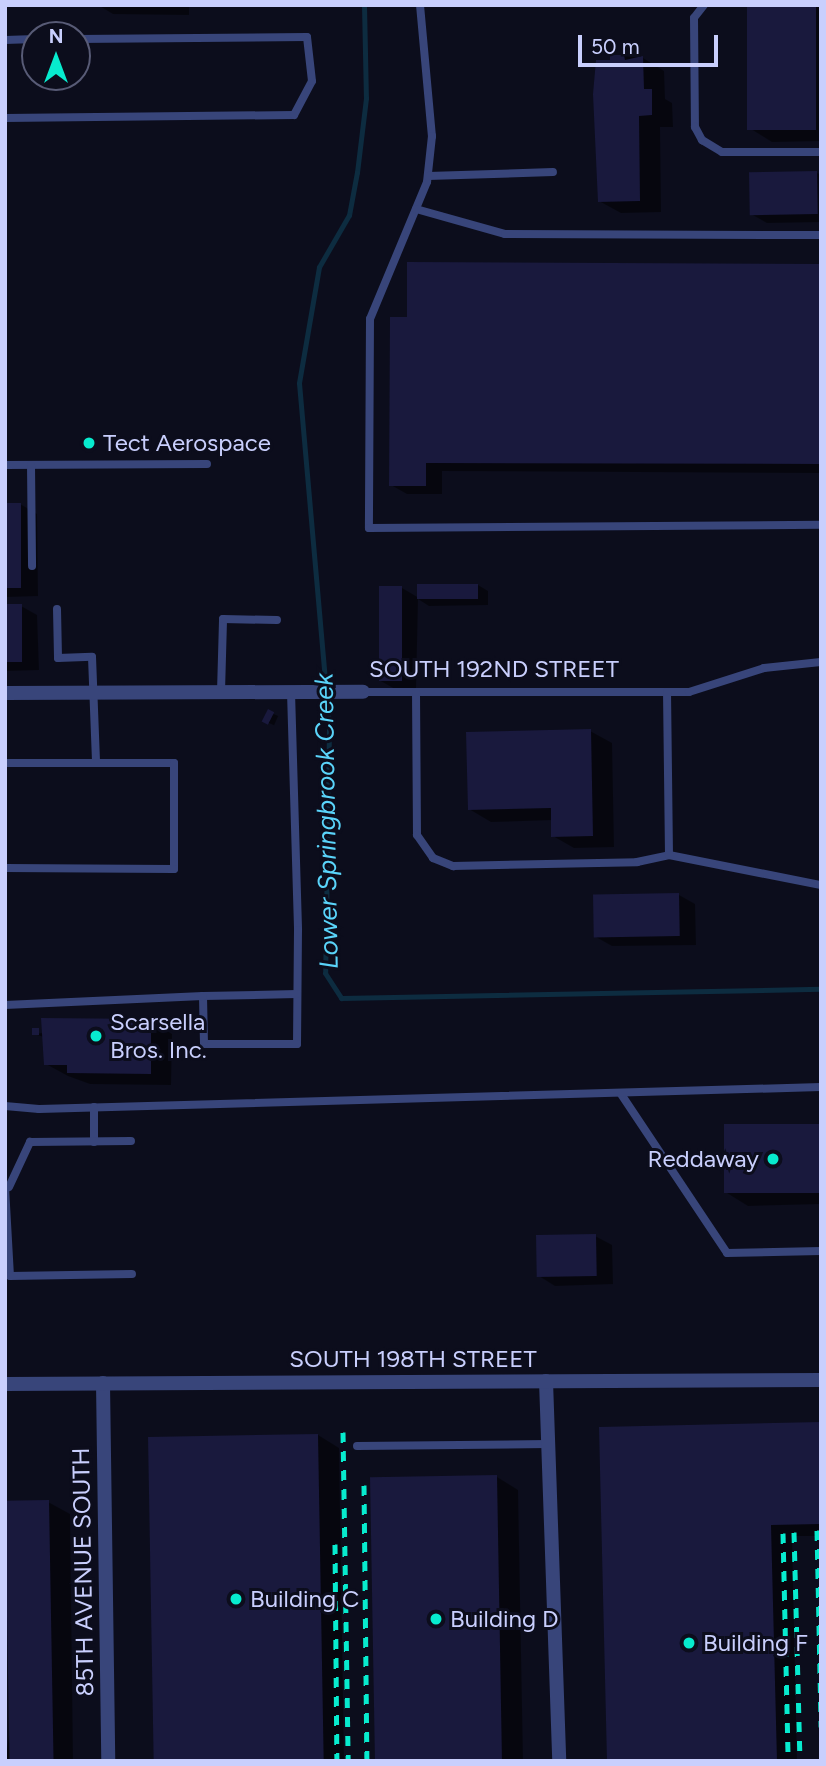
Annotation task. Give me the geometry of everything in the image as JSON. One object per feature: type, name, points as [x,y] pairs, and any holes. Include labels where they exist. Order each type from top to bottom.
[{"type":"street","name":"SOUTH 192ND STREET","points":[[5,693],[363,692]]},
{"type":"street","name":"SOUTH 198TH STREET","points":[[5,1384],[821,1380]]},
{"type":"street","points":[[546,1381],[559,1761]]},
{"type":"street","name":"85TH AVENUE SOUTH","points":[[103,1383],[108,1761]]},
{"type":"lane","points":[[420,5],[432,136],[428,176],[370,319],[369,528],[821,525]]},
{"type":"lane","points":[[704,5],[694,18],[695,127],[702,140],[722,152],[821,152]]},
{"type":"lane","points":[[5,118],[294,115],[312,81],[307,37],[91,39]]},
{"type":"lane","points":[[428,176],[553,172]]},
{"type":"lane","points":[[416,209],[505,234],[821,235]]},
{"type":"lane","points":[[5,466],[207,464]]},
{"type":"lane","points":[[31,465],[32,566]]},
{"type":"lane","points":[[57,609],[58,658],[92,657],[96,763]]},
{"type":"lane","points":[[221,692],[223,619],[277,620]]},
{"type":"lane","name":"SOUTH 192ND STREET","points":[[363,692],[689,692],[764,667],[821,662]]},
{"type":"lane","points":[[203,996],[204,1044],[297,1044],[298,692]]},
{"type":"lane","points":[[416,692],[417,835],[433,858],[453,866],[638,862],[668,855],[821,885]]},
{"type":"lane","points":[[667,692],[668,855]]},
{"type":"lane","points":[[5,763],[174,764],[174,869],[5,868]]},
{"type":"lane","points":[[5,1005],[297,994]]},
{"type":"lane","points":[[5,1105],[94,1107],[821,1087]]},
{"type":"lane","points":[[621,1094],[727,1253],[821,1251]]},
{"type":"lane","points":[[94,1107],[94,1142]]},
{"type":"lane","points":[[131,1142],[30,1142],[7,1187],[10,1276],[132,1274]]},
{"type":"lane","points":[[357,1446],[548,1444]]},
{"type":"building","points":[[747,5],[816,5],[816,130],[747,130]]},
{"type":"building","points":[[610,55],[624,55],[625,60],[643,56],[644,89],[652,89],[652,115],[639,116],[640,201],[598,202],[593,94],[596,60],[610,60]]},
{"type":"building","points":[[817,171],[818,214],[750,215],[749,172]]},
{"type":"building","points":[[407,262],[821,264],[821,464],[426,463],[426,486],[389,486],[390,317],[407,317]]},
{"type":"building","points":[[5,503],[21,503],[21,588],[5,588]]},
{"type":"building","points":[[417,584],[478,584],[478,599],[417,599]]},
{"type":"building","points":[[379,586],[402,586],[402,681],[379,681]]},
{"type":"building","points":[[5,604],[22,604],[22,662],[5,662]]},
{"type":"building","points":[[268,709],[274,712],[268,725],[262,721]]},
{"type":"building","points":[[591,729],[593,836],[551,837],[551,808],[468,810],[466,732]]},
{"type":"building","points":[[679,893],[680,936],[594,937],[593,895]]},
{"type":"building","name":"Scarsella Bros. Inc.","points":[[41,1018],[151,1019],[151,1074],[67,1073],[67,1065],[44,1065]]},
{"type":"building","points":[[32,1028],[39,1028],[39,1035],[32,1035]]},
{"type":"building","name":"Reddaway","points":[[724,1124],[821,1124],[821,1193],[724,1193]]},
{"type":"building","points":[[596,1234],[597,1276],[537,1277],[536,1235]]},
{"type":"building","name":"Building F","points":[[821,1422],[821,1524],[771,1525],[777,1761],[607,1761],[599,1427]]},
{"type":"building","name":"Building C","points":[[318,1434],[324,1761],[154,1761],[148,1437]]},
{"type":"building","name":"Building D","points":[[497,1475],[502,1761],[375,1761],[370,1477]]},
{"type":"building","points":[[49,1500],[54,1761],[10,1761],[5,1501]]},
{"type":"waterway","name":"Lower Springbrook Creek","points":[[364,5],[366,98],[357,172],[349,215],[319,267],[299,383],[329,729],[325,973],[341,998],[821,989]]},
{"type":"railway","points":[[343,1432],[348,1761]]},
{"type":"railway","points":[[364,1485],[367,1761]]},
{"type":"railway","points":[[817,1530],[821,1727]]},
{"type":"railway","points":[[794,1532],[800,1761]]},
{"type":"railway","points":[[783,1533],[788,1761]]},
{"type":"railway","points":[[335,1544],[337,1761]]},
{"type":"place","name":"Tect Aerospace","points":[[89,443]]},
{"type":"place","name":"Scarsella Bros. Inc.","points":[[96,1036]]},
{"type":"place","name":"Reddaway","points":[[773,1159]]},
{"type":"place","name":"Building C","points":[[236,1599]]},
{"type":"place","name":"Building D","points":[[436,1619]]},
{"type":"place","name":"Building F","points":[[689,1643]]}]
